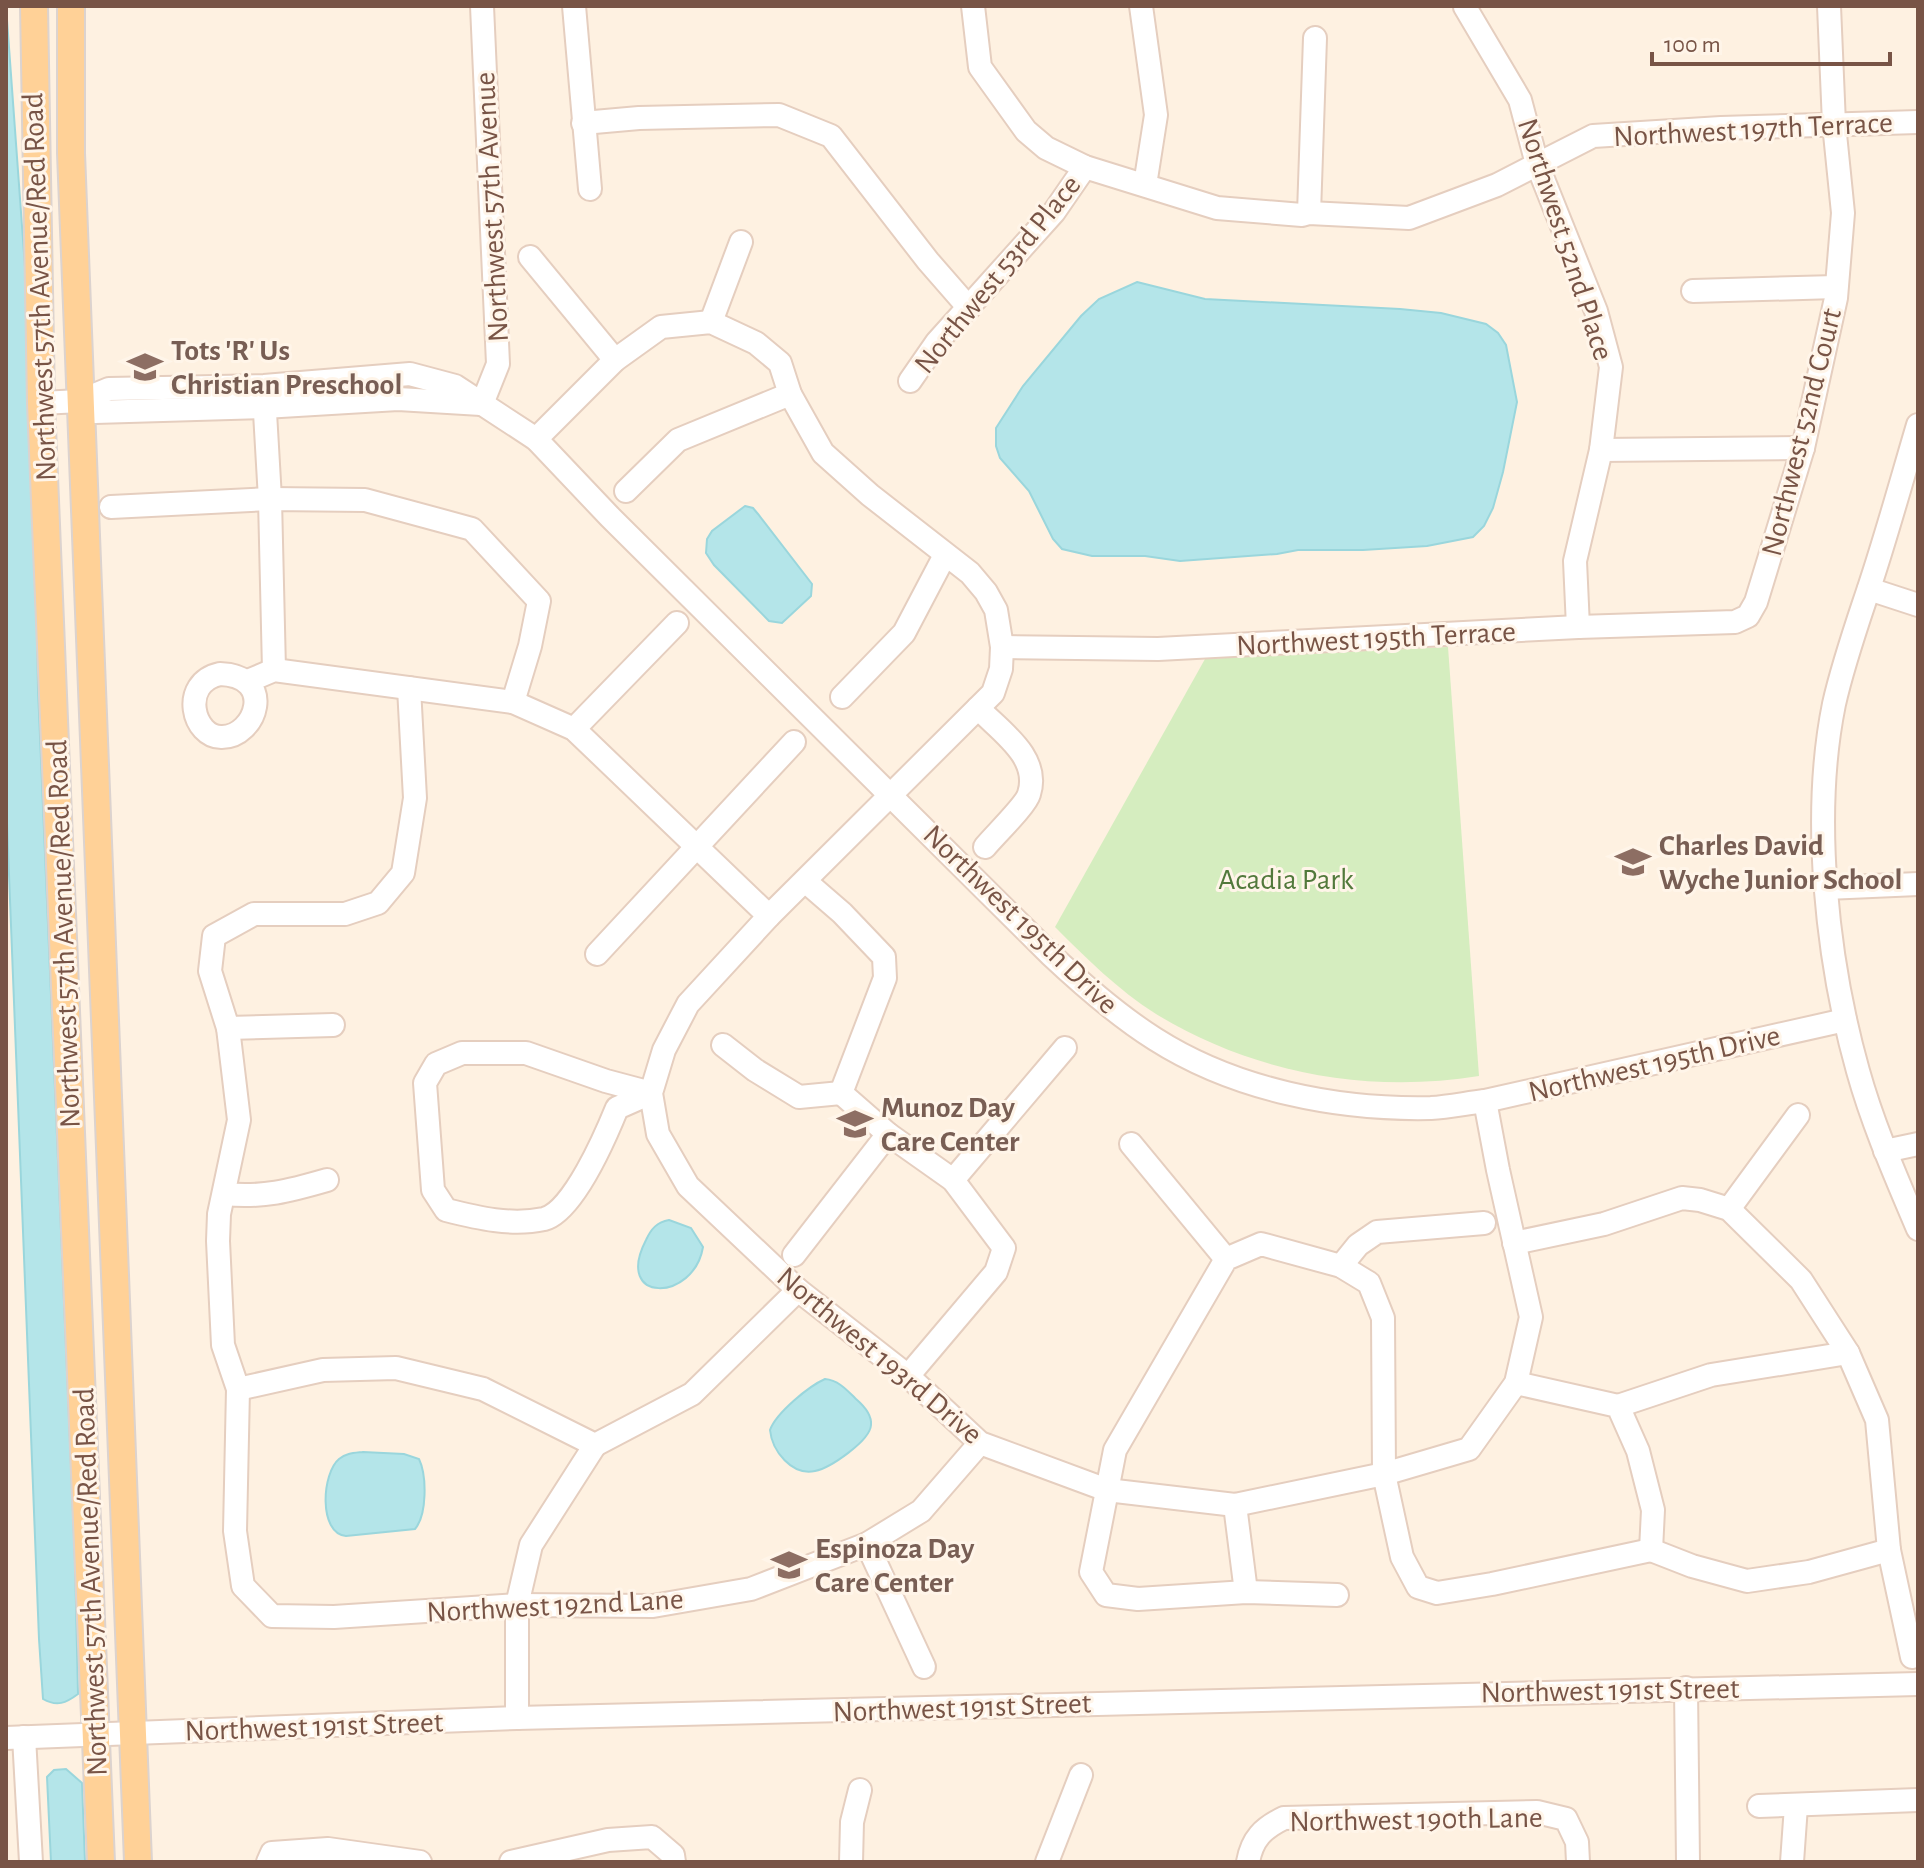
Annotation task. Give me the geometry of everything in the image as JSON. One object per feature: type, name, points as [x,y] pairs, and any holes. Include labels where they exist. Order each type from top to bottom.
[{"type":"main road","name":"Northwest 57th Avenue/Red Road","points":[[34,6],[41,403],[101,1862]]},
{"type":"main road","name":"Northwest 57th Avenue/Red Road","points":[[71,6],[71,153],[138,1862]]},
{"type":"street","name":"Northwest 57th Avenue","points":[[482,6],[498,364],[482,404]]},
{"type":"street","points":[[574,6],[590,189]]},
{"type":"street","name":"Northwest 197th Terrace","points":[[973,6],[980,67],[1026,131],[1046,148],[1085,167],[1217,208],[1302,215],[1409,218],[1497,185],[1593,136],[1721,128],[1918,122]]},
{"type":"street","points":[[1141,6],[1156,115],[1145,185]]},
{"type":"street","name":"Northwest 52nd Court","points":[[1748,616],[1756,602],[1803,448],[1836,298],[1843,213],[1834,124],[1829,6]]},
{"type":"street","name":"Northwest 52nd Place","points":[[1465,7],[1520,100],[1537,164],[1596,311],[1611,367],[1601,450],[1575,561],[1578,627]]},
{"type":"street","points":[[1309,213],[1315,38]]},
{"type":"street","points":[[583,123],[639,118],[779,115],[831,136],[928,261],[969,308]]},
{"type":"street","name":"Northwest 53rd Place","points":[[910,381],[937,342],[1054,212],[1085,167]]},
{"type":"street","points":[[711,322],[741,242]]},
{"type":"street","points":[[530,257],[615,360]]},
{"type":"street","points":[[1693,291],[1836,287]]},
{"type":"street","points":[[536,439],[615,360],[661,327],[711,322],[756,343],[780,363],[790,394],[823,453],[870,495],[970,573],[996,610],[1002,647],[1001,669],[993,693],[769,916],[688,1004],[664,1050],[651,1093],[617,1108],[590,1163],[561,1209],[545,1218],[492,1221],[446,1210],[433,1190],[425,1083],[436,1064],[462,1053],[526,1053],[651,1093]]},
{"type":"street","name":"Northwest 195th Drive","points":[[41,403],[80,401],[95,412],[264,396],[410,374],[455,386],[536,439],[610,517],[1040,945],[1103,1003],[1156,1040],[1204,1066],[1262,1086],[1326,1101],[1432,1108],[1485,1101],[1845,1020]]},
{"type":"street","points":[[626,491],[678,440],[790,394]]},
{"type":"street","points":[[264,396],[274,670]]},
{"type":"street","points":[[1918,425],[1869,589],[1852,634],[1834,706],[1825,805],[1826,888],[1845,1020],[1858,1073],[1885,1151],[1918,1229]]},
{"type":"street","points":[[1601,450],[1803,448]]},
{"type":"street","points":[[111,507],[270,499],[365,500],[472,529],[539,601],[530,646],[513,702]]},
{"type":"street","points":[[842,697],[904,633],[945,555]]},
{"type":"street","points":[[1869,589],[1918,605]]},
{"type":"street","name":"Northwest 195th Terrace","points":[[1002,647],[1158,649],[1735,622],[1748,616]]},
{"type":"street","points":[[574,729],[677,623]]},
{"type":"street","points":[[248,681],[274,670],[513,702],[574,729],[769,916]]},
{"type":"street","points":[[409,688],[415,798],[403,873],[378,903],[345,914],[254,914],[214,936],[210,971],[228,1028],[239,1120],[219,1214],[223,1345],[238,1389],[323,1370],[396,1368],[483,1389],[595,1445]]},
{"type":"street","points":[[978,708],[1023,753],[1031,771],[1029,796],[985,847]]},
{"type":"street","points":[[597,954],[794,742]]},
{"type":"street","points":[[805,881],[842,913],[884,957],[885,978],[841,1093]]},
{"type":"street","points":[[1826,888],[1918,884]]},
{"type":"street","points":[[228,1028],[333,1025]]},
{"type":"street","points":[[723,1045],[755,1070],[799,1097],[841,1093],[888,1134],[953,1180],[1004,1248],[996,1272],[908,1376]]},
{"type":"street","points":[[953,1180],[1065,1048]]},
{"type":"street","name":"Northwest 193rd Drive","points":[[651,1093],[658,1134],[688,1186],[798,1290],[908,1376],[980,1443],[1107,1490],[1235,1505],[1384,1474],[1469,1449],[1516,1383]]},
{"type":"street","points":[[1485,1101],[1531,1317],[1516,1383],[1618,1406],[1711,1375],[1848,1353]]},
{"type":"street","points":[[1729,1209],[1798,1115]]},
{"type":"street","points":[[794,1255],[888,1134]]},
{"type":"street","points":[[1131,1144],[1226,1259]]},
{"type":"street","points":[[1885,1151],[1918,1144]]},
{"type":"street","points":[[224,1194],[276,1194],[327,1180]]},
{"type":"street","points":[[1514,1243],[1604,1224],[1682,1198],[1700,1200],[1729,1209],[1801,1280],[1848,1353],[1877,1420],[1889,1550],[1912,1657]]},
{"type":"street","points":[[1341,1266],[1358,1245],[1377,1232],[1484,1223]]},
{"type":"street","points":[[1337,1595],[1246,1592],[1138,1599],[1106,1595],[1091,1572],[1115,1450],[1226,1259],[1261,1244],[1341,1266],[1369,1283],[1383,1318],[1384,1474],[1402,1557],[1418,1587],[1437,1593],[1651,1550],[1692,1566],[1747,1581],[1809,1572],[1889,1550]]},
{"type":"street","points":[[517,1718],[517,1605],[531,1545],[595,1445],[692,1394],[798,1290]]},
{"type":"street","name":"Northwest 192nd Lane","points":[[238,1389],[235,1531],[243,1586],[272,1616],[334,1617],[517,1605],[653,1606],[751,1589],[867,1544],[921,1511],[980,1443]]},
{"type":"street","points":[[1618,1406],[1638,1451],[1653,1510],[1651,1550]]},
{"type":"street","points":[[1235,1505],[1246,1592]]},
{"type":"street","points":[[867,1544],[924,1667]]},
{"type":"street","name":"Northwest 191st Street","points":[[15,1738],[517,1718],[1918,1684]]},
{"type":"street","points":[[1686,1688],[1688,1862]]},
{"type":"street","points":[[15,1738],[31,1862]]},
{"type":"street","points":[[1047,1862],[1081,1775]]},
{"type":"street","points":[[851,1862],[852,1822],[860,1790]]},
{"type":"street","points":[[1759,1806],[1918,1800]]},
{"type":"street","points":[[1792,1862],[1796,1806]]},
{"type":"street","name":"Northwest 190th Lane","points":[[1248,1862],[1251,1844],[1267,1826],[1284,1818],[1522,1812],[1566,1819],[1577,1842],[1578,1862]]},
{"type":"street","points":[[511,1862],[608,1840],[652,1837],[673,1859]]},
{"type":"street","points":[[268,1862],[272,1853],[328,1849],[420,1862]]},
{"type":"green space","name":"Acadia Park","points":[[1448,647],[1479,1076],[1437,1081],[1353,1080],[1312,1074],[1232,1051],[1193,1034],[1142,1005],[1055,927],[1205,659]]},
{"type":"water","points":[[6,6],[33,377],[38,689],[75,1560],[78,1694],[57,1703],[43,1699],[39,1639],[6,798]]},
{"type":"water","points":[[1137,282],[1205,299],[1400,309],[1441,313],[1486,324],[1498,333],[1506,345],[1517,402],[1503,472],[1493,508],[1484,526],[1473,537],[1427,546],[1298,550],[1180,561],[1145,556],[1092,556],[1062,549],[1053,539],[1029,491],[1000,458],[996,428],[1023,386],[1081,316],[1099,299]]},
{"type":"water","points":[[745,506],[753,508],[812,584],[811,596],[782,623],[769,621],[706,553],[707,539],[712,531]]},
{"type":"water","points":[[669,1220],[691,1228],[703,1247],[697,1265],[686,1278],[672,1286],[659,1288],[647,1285],[640,1276],[639,1261],[652,1229]]},
{"type":"water","points":[[825,1379],[838,1383],[859,1401],[869,1414],[871,1425],[857,1446],[822,1469],[807,1472],[791,1466],[779,1454],[770,1430],[794,1401]]},
{"type":"water","points":[[363,1452],[404,1454],[419,1459],[424,1495],[422,1515],[415,1529],[346,1536],[331,1525],[327,1514],[326,1489],[333,1466],[344,1456]]},
{"type":"water","points":[[66,1769],[82,1783],[85,1862],[51,1862],[47,1777],[54,1770]]},
{"type":"place","name":"Tots 'R' Us Christian Preschool","points":[[145,367]]},
{"type":"place","name":"Charles David Wyche Junior School","points":[[1633,862]]},
{"type":"place","name":"Munoz Day Care Center","points":[[855,1124]]},
{"type":"place","name":"Espinoza Day Care Center","points":[[789,1565]]}]
